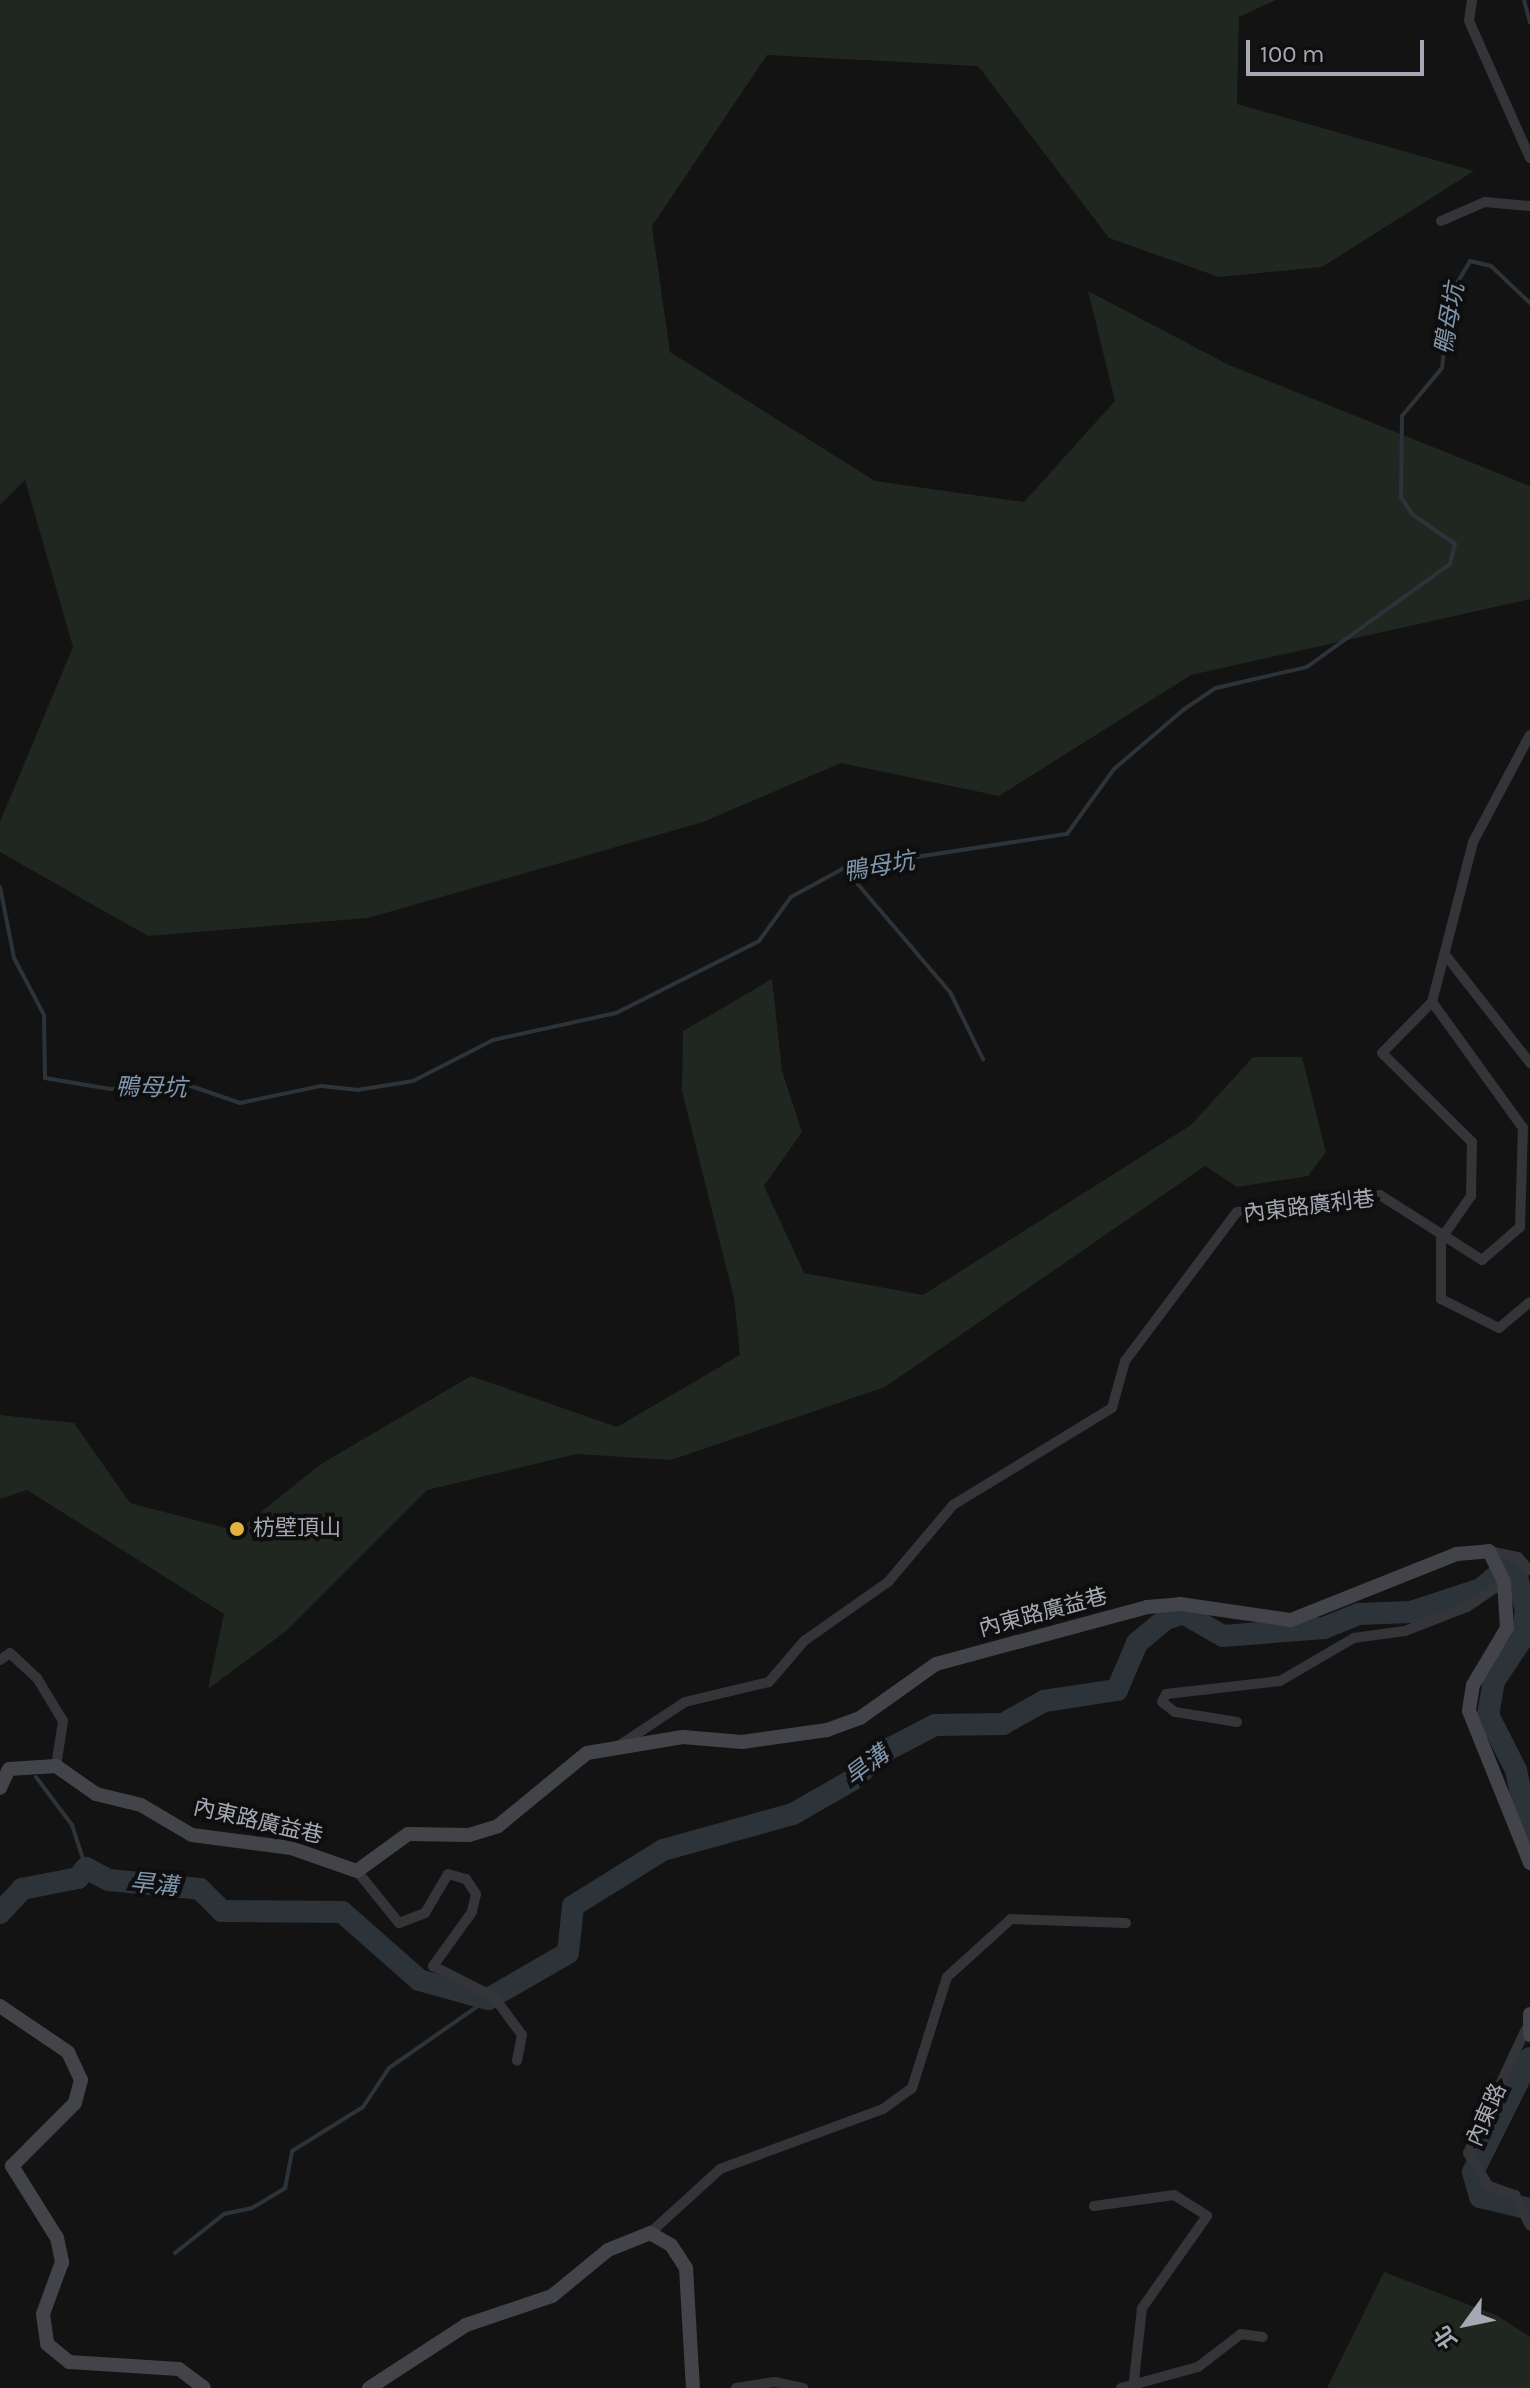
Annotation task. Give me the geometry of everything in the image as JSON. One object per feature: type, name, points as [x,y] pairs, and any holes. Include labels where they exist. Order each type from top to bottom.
[{"type":"street","points":[[1472,0],[1469,21],[1530,158]]},
{"type":"street","points":[[1441,221],[1485,202],[1530,206]]},
{"type":"street","points":[[1530,735],[1473,842],[1447,957],[1432,1002],[1382,1053],[1472,1142],[1471,1196],[1441,1239],[1441,1299],[1499,1328],[1530,1302]]},
{"type":"street","points":[[1447,957],[1530,1063]]},
{"type":"street","name":"內東路廣利巷","points":[[1112,1408],[1125,1361],[1237,1212],[1380,1195],[1441,1239],[1482,1260],[1520,1227],[1523,1128],[1432,1002]]},
{"type":"street","name":"內東路廣益巷","points":[[615,1749],[685,1702],[769,1682],[804,1641],[888,1582],[953,1505],[1112,1408]]},
{"type":"street","points":[[1489,1551],[1504,1582],[1507,1628],[1473,1685],[1469,1711],[1530,1863]]},
{"type":"street","name":"內東路廣益巷","points":[[56,1766],[96,1794],[141,1805],[192,1835],[291,1848],[357,1871],[408,1834],[469,1835],[498,1826],[555,1774],[587,1753],[683,1737],[742,1742],[827,1730],[860,1718],[936,1664],[1147,1607],[1180,1604],[1291,1620],[1457,1554],[1489,1551],[1518,1557],[1530,1571]]},
{"type":"street","points":[[1237,1722],[1175,1712],[1162,1702],[1166,1694],[1280,1681],[1354,1638],[1405,1631],[1467,1607],[1504,1582]]},
{"type":"street","points":[[0,1660],[10,1653],[37,1678],[63,1721],[56,1766],[9,1769],[0,1788]]},
{"type":"street","points":[[357,1871],[399,1923],[425,1913],[448,1874],[466,1879],[476,1894],[472,1912],[433,1966],[494,1997],[522,2035],[517,2061]]},
{"type":"street","points":[[369,2388],[466,2325],[552,2296],[608,2250],[650,2233],[720,2169],[883,2109],[912,2088],[947,1977],[1011,1919],[1126,1923]]},
{"type":"street","points":[[0,2006],[68,2052],[81,2080],[75,2103],[12,2166],[57,2238],[62,2262],[43,2314],[47,2344],[69,2362],[179,2369],[204,2388]]},
{"type":"street","points":[[1528,2032],[1530,2014]]},
{"type":"street","name":"內東路","points":[[1528,2032],[1468,2153],[1489,2186],[1515,2195],[1530,2226]]},
{"type":"street","points":[[1094,2206],[1174,2195],[1207,2216],[1142,2308],[1134,2380]]},
{"type":"street","points":[[650,2233],[686,2268],[693,2388]]},
{"type":"street","points":[[1121,2388],[1134,2380],[1198,2367],[1241,2334],[1263,2337]]},
{"type":"street","points":[[736,2388],[775,2382],[803,2388]]},
{"type":"shaded area","points":[[0,0],[1276,0],[1239,17],[1237,104],[1474,171],[1322,267],[1219,277],[1109,238],[978,66],[767,55],[652,226],[670,352],[875,481],[1024,502],[1115,401],[1088,291],[1229,365],[1530,486],[1530,599],[1191,675],[999,796],[841,763],[703,822],[368,918],[148,936],[0,852],[0,822],[73,647],[25,480],[0,505]]},
{"type":"shaded area","points":[[772,979],[782,1071],[802,1132],[764,1186],[804,1273],[923,1295],[1191,1125],[1253,1057],[1302,1057],[1326,1152],[1308,1176],[1237,1187],[1205,1166],[885,1387],[671,1460],[576,1454],[427,1490],[285,1632],[208,1689],[224,1614],[27,1490],[0,1499],[0,1415],[74,1423],[130,1503],[237,1531],[321,1464],[471,1376],[617,1427],[740,1355],[734,1298],[682,1091],[683,1031]]},
{"type":"shaded area","points":[[1384,2272],[1498,2316],[1530,2337],[1530,2388],[1327,2388]]},
{"type":"waterway","points":[[1524,0],[1530,22]]},
{"type":"waterway","name":"鴨母坑","points":[[0,887],[14,958],[44,1015],[45,1078],[110,1089],[188,1085],[240,1103],[321,1086],[357,1090],[413,1081],[493,1040],[616,1013],[759,941],[791,897],[844,868],[1067,834],[1114,769],[1183,710],[1216,688],[1307,667],[1450,564],[1455,544],[1412,514],[1401,497],[1402,416],[1442,368],[1451,293],[1470,261],[1491,266],[1530,303]]},
{"type":"waterway","points":[[844,868],[950,992],[983,1059]]},
{"type":"waterway","name":"旱溝","points":[[0,1913],[22,1889],[78,1878],[86,1868],[109,1880],[200,1889],[222,1911],[342,1912],[419,1980],[488,1999],[568,1953],[573,1906],[663,1850],[793,1814],[854,1779],[881,1753],[935,1725],[1003,1724],[1044,1701],[1117,1690],[1137,1643],[1166,1619],[1183,1613],[1223,1636],[1324,1628],[1359,1614],[1411,1612],[1481,1589],[1506,1568],[1516,1573],[1526,1610],[1522,1639],[1494,1681],[1488,1715],[1516,1770],[1530,1838]]},
{"type":"waterway","points":[[36,1777],[72,1825],[86,1868]]},
{"type":"waterway","points":[[175,2253],[224,2214],[252,2208],[285,2188],[292,2151],[363,2107],[389,2068],[488,1999]]},
{"type":"waterway","name":"旱溝","points":[[1530,2058],[1473,2172],[1480,2197],[1530,2209]]},
{"type":"place","name":"枋壁頂山","points":[[237,1529]]}]
